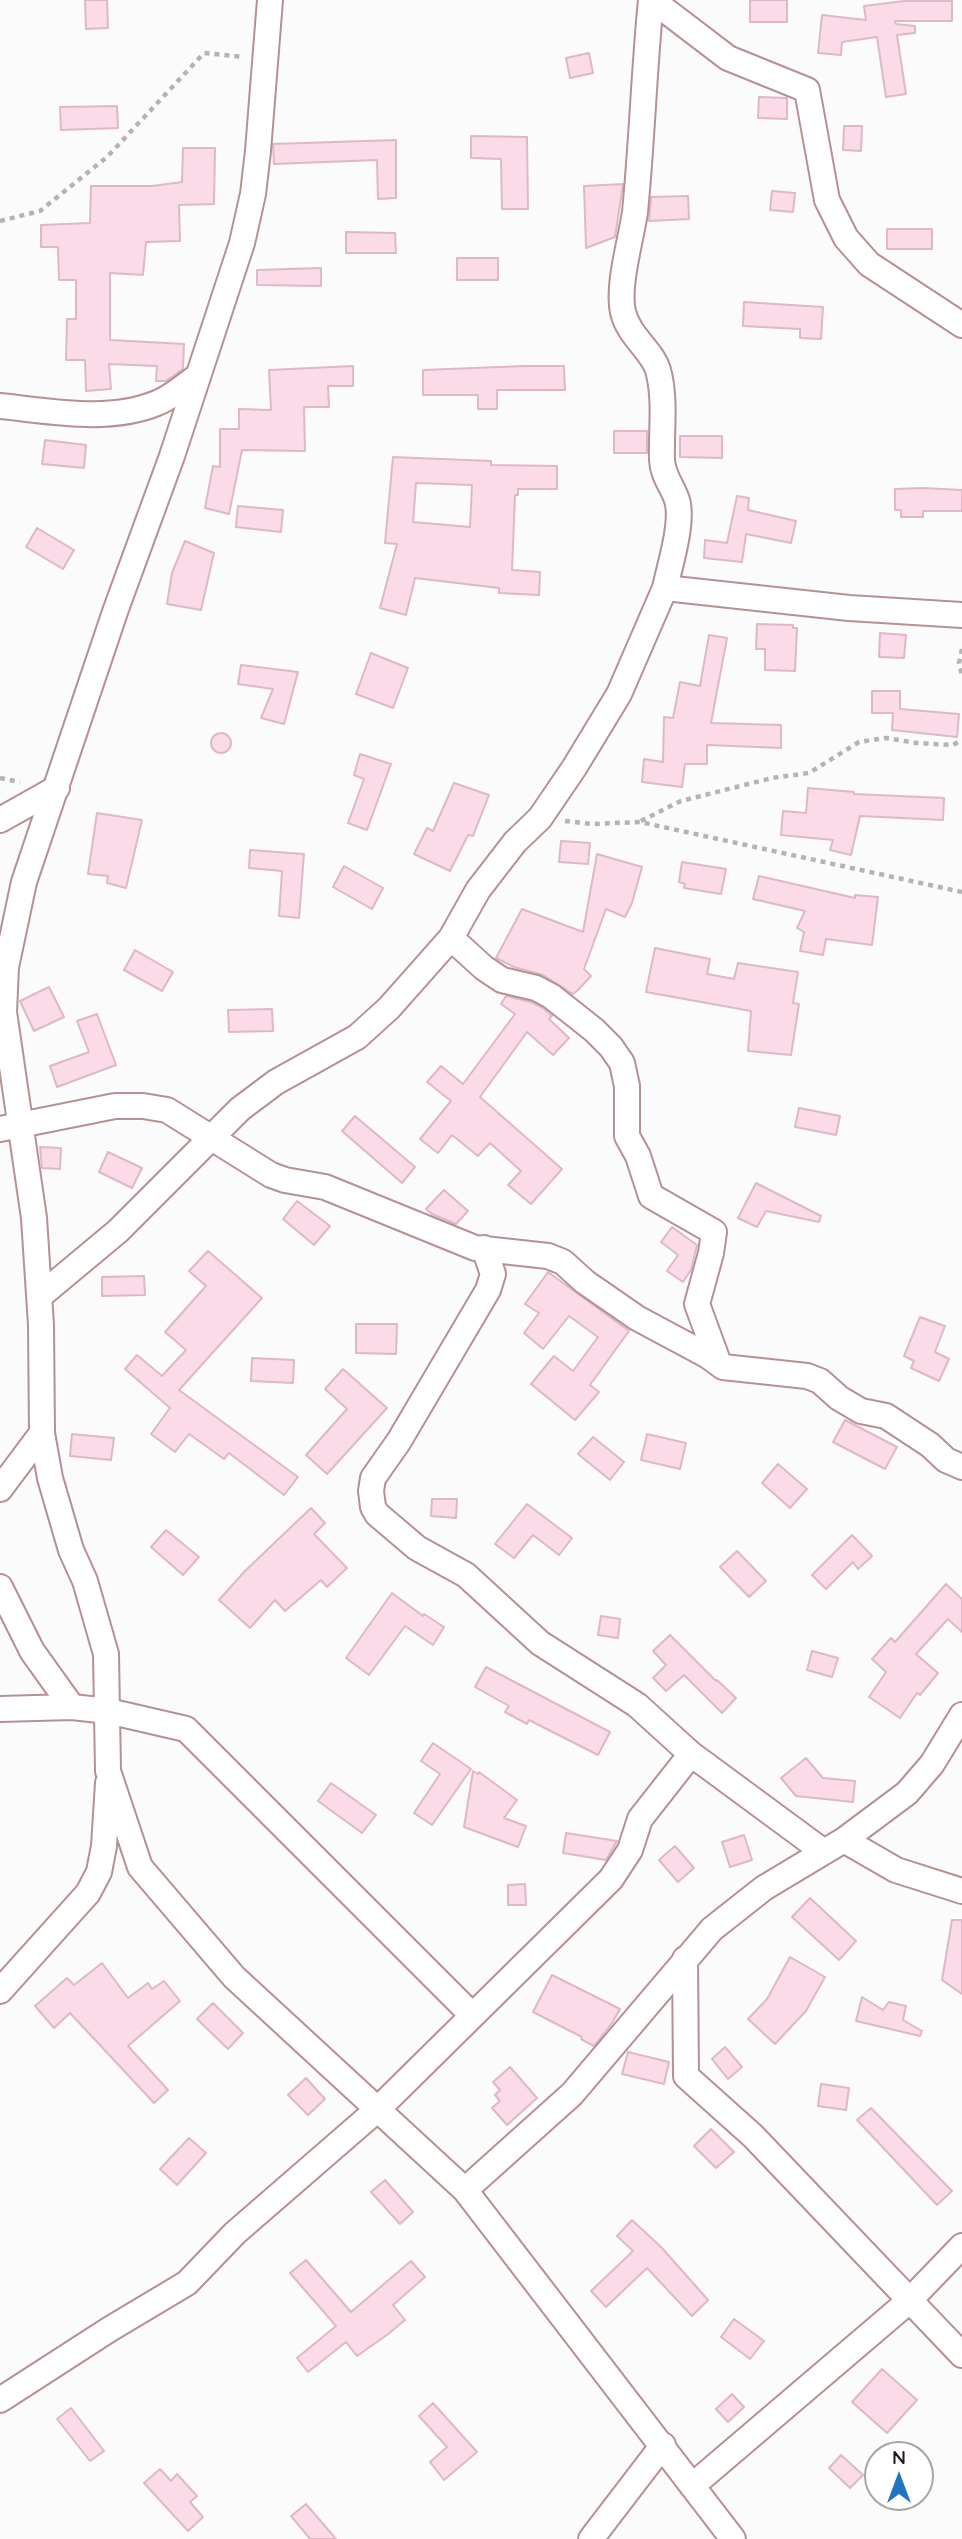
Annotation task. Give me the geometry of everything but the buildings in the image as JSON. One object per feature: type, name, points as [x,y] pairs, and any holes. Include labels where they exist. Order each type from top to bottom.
[{"type":"street","points":[[0,1991],[88,1893],[99,1872],[104,1846],[108,1772],[106,1654],[85,1581],[58,1510],[42,1433],[40,1296],[34,1218],[10,1127],[4,1012],[6,967],[24,882],[116,610],[173,456],[242,243],[253,194],[270,0]]},
{"type":"street","points":[[40,1296],[118,1231],[240,1109],[276,1082],[357,1037],[389,1008],[452,938],[478,890],[515,842],[540,818],[575,768],[619,694],[666,588],[679,516],[675,493],[667,483],[662,463],[662,390],[654,360],[637,342],[623,313],[622,293],[640,160],[645,54],[652,0],[729,58],[807,90],[827,200],[846,238],[869,264],[962,325]]},
{"type":"street","points":[[0,407],[105,413],[141,409],[160,402],[198,376]]},
{"type":"street","points":[[666,588],[849,608],[962,615]]},
{"type":"street","points":[[0,820],[57,788]]},
{"type":"street","points":[[452,938],[484,968],[502,980],[536,988],[551,996],[594,1030],[622,1063],[627,1086],[627,1136],[638,1156],[651,1196],[714,1233],[697,1304],[719,1364]]},
{"type":"street","points":[[10,1127],[115,1106],[143,1105],[167,1111],[271,1175],[325,1187],[475,1248],[548,1256],[563,1262],[585,1282],[637,1318],[723,1367],[807,1376],[820,1381],[839,1398],[861,1411],[886,1416],[930,1445],[946,1460],[962,1467]]},
{"type":"street","points":[[484,1248],[493,1274],[488,1290],[413,1419],[373,1478],[371,1491],[373,1507],[377,1514],[417,1548],[466,1575],[540,1643],[637,1705],[691,1754],[834,1846],[962,1891]]},
{"type":"street","points":[[0,1489],[42,1433]]},
{"type":"street","points":[[2,1600],[32,1651],[72,1707]]},
{"type":"street","points":[[0,1709],[72,1707],[186,1729],[472,2015]]},
{"type":"street","points":[[465,2190],[572,2094],[712,1929],[764,1888],[834,1846],[907,1793],[932,1764],[962,1715]]},
{"type":"street","points":[[0,2400],[187,2283],[235,2233],[378,2109],[611,1879],[630,1850],[640,1819],[691,1754]]},
{"type":"street","points":[[108,1772],[140,1867],[234,1977],[465,2190],[733,2539]]},
{"type":"street","points":[[685,1958],[686,2076],[753,2136],[962,2356]]},
{"type":"street","points":[[692,2486],[909,2301],[962,2246]]},
{"type":"street","points":[[591,2539],[663,2445]]},
{"type":"path","points":[[0,221],[40,211],[107,157],[204,53],[266,60]]},
{"type":"path","points":[[962,649],[959,663],[962,675]]},
{"type":"path","points":[[640,822],[681,801],[772,778],[809,773],[859,742],[886,738],[953,745],[962,740]]},
{"type":"path","points":[[540,818],[592,824],[640,822],[962,891]]}]
